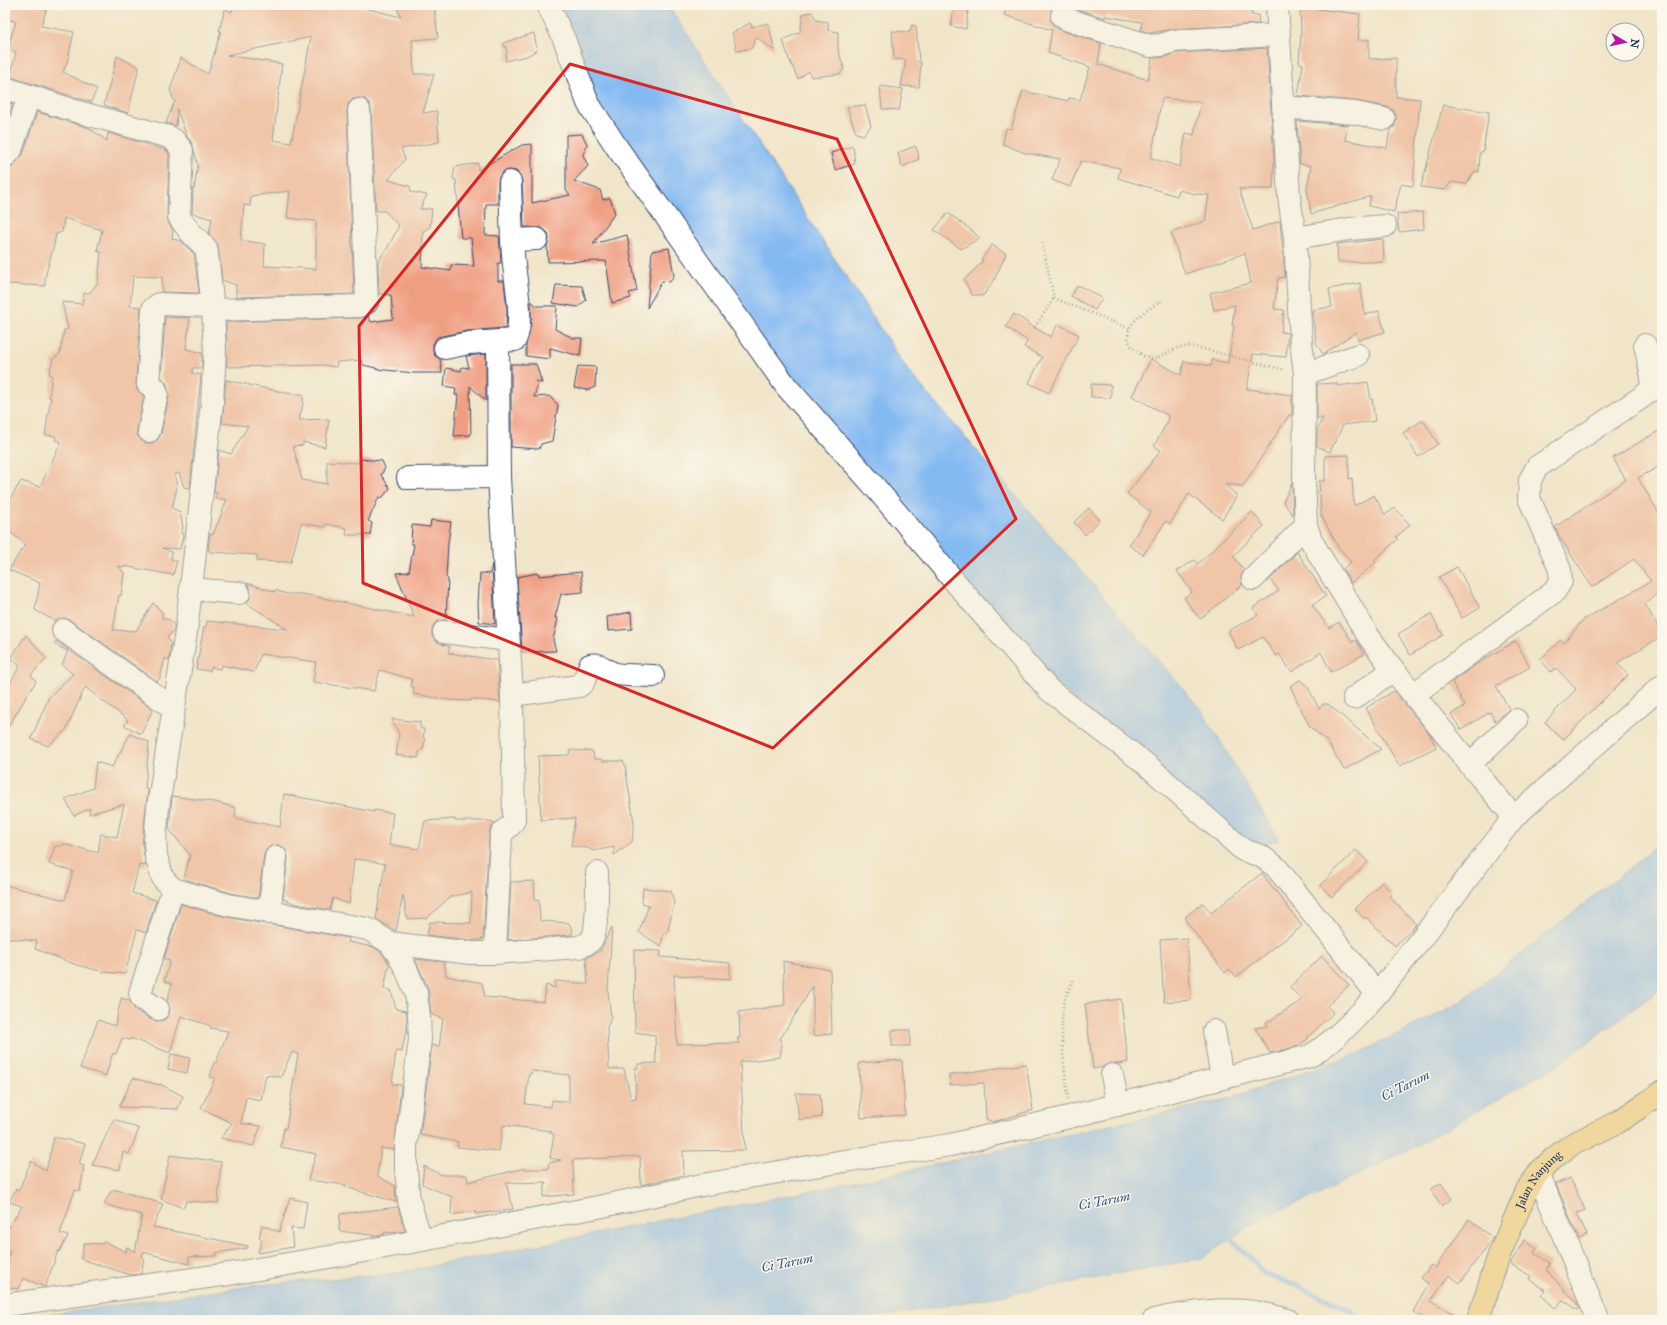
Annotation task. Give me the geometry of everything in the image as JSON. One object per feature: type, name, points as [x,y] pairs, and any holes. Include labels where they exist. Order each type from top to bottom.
[{"type":"main road","name":"Jalan Nanjung","points":[[1478,1320],[1499,1255],[1524,1196],[1538,1173],[1555,1157],[1571,1145],[1618,1122],[1659,1099]]},
{"type":"street","points":[[548,5],[564,39],[588,103],[612,140],[727,304],[786,386],[811,416],[874,486],[978,610],[1049,690],[1147,765],[1243,850],[1261,856],[1276,867],[1377,994]]},
{"type":"street","points":[[1065,5],[1062,16],[1066,19],[1150,46],[1161,45],[1174,41],[1278,36]]},
{"type":"street","points":[[1277,5],[1289,196],[1295,238],[1301,342],[1305,374],[1304,480],[1306,525],[1311,540],[1320,556],[1369,637],[1392,668],[1514,817]]},
{"type":"street","points":[[5,88],[72,110],[146,130],[174,140],[182,150],[179,217],[190,232],[206,248],[208,253],[216,351],[212,403],[186,632],[164,761],[155,840],[156,856],[160,871],[165,881],[173,889],[228,905],[368,929],[390,943],[470,953],[495,953],[578,947],[589,943],[594,935],[597,873]]},
{"type":"street","points":[[5,157],[11,150],[29,96]]},
{"type":"street","points":[[1283,107],[1355,113],[1384,118]]},
{"type":"street","points":[[149,431],[157,394],[155,388],[148,384],[153,309],[159,304],[213,308],[360,306],[367,302],[359,110]]},
{"type":"street","points":[[445,348],[469,343],[515,340],[519,332],[519,312],[512,240],[510,182]]},
{"type":"street","points":[[1295,238],[1349,229],[1385,226]]},
{"type":"street","points":[[512,240],[537,239]]},
{"type":"street","points":[[495,953],[501,836],[503,832],[512,826],[514,820],[512,695],[499,476],[498,342]]},
{"type":"street","points":[[1414,694],[1555,591],[1561,581],[1560,570],[1529,498],[1530,480],[1537,467],[1645,395],[1651,389],[1652,377],[1645,345]]},
{"type":"street","points":[[1305,374],[1358,355]]},
{"type":"street","points":[[408,478],[499,476]]},
{"type":"street","points":[[1253,579],[1306,525]]},
{"type":"street","points":[[191,589],[239,593]]},
{"type":"street","points":[[63,630],[173,708]]},
{"type":"street","points":[[444,632],[508,640]]},
{"type":"street","points":[[512,695],[579,686],[583,683],[590,665],[594,664],[600,665],[615,674],[654,676]]},
{"type":"street","points":[[1354,698],[1386,675],[1392,668]]},
{"type":"street","points":[[5,1305],[229,1274],[603,1206],[702,1185],[950,1145],[1069,1118],[1310,1056],[1324,1048],[1337,1036],[1377,994],[1514,817],[1662,686]]},
{"type":"street","points":[[1470,764],[1516,720]]},
{"type":"street","points":[[269,913],[276,857]]},
{"type":"street","points":[[158,1009],[142,999],[140,993],[173,889]]},
{"type":"street","points":[[390,943],[407,971],[416,993],[420,1016],[420,1040],[406,1146],[406,1170],[409,1201],[421,1240]]},
{"type":"street","points":[[1214,1031],[1222,1078]]},
{"type":"street","points":[[1112,1075],[1118,1105]]},
{"type":"street","points":[[1538,1173],[1598,1320]]},
{"type":"street","points":[[1154,1320],[1212,1311],[1254,1312],[1288,1320]]},
{"type":"path","points":[[1035,327],[1054,298],[1042,244]]},
{"type":"path","points":[[1054,298],[1130,329]]},
{"type":"path","points":[[1162,301],[1141,314],[1132,324],[1129,339],[1131,345],[1137,353],[1150,358],[1167,354],[1178,348],[1191,346],[1305,374]]},
{"type":"path","points":[[1069,1118],[1063,1039],[1063,1015],[1065,999],[1074,979]]},
{"type":"highlighted area","points":[[570,64],[837,139],[1016,519],[773,748],[363,583],[359,326]]},
{"type":"water","points":[[557,5],[668,5],[908,371],[1202,711],[1279,840],[1248,847],[1085,710],[1035,663],[761,345],[590,91]]},
{"type":"water","name":"Ci Tarum","points":[[1662,842],[1662,988],[1556,1066],[1416,1146],[1310,1198],[1261,1218],[1202,1258],[983,1299],[860,1320],[13,1320],[259,1285],[397,1273],[861,1181],[1224,1100],[1362,1052],[1459,1003]]},
{"type":"building","points":[[5,5],[48,5],[41,26],[74,32],[67,63],[63,72],[97,89],[91,102],[10,77],[16,52],[7,49],[16,22],[5,18]]},
{"type":"building","points":[[233,5],[345,5],[352,7],[352,5],[401,17],[396,5],[434,5],[438,38],[412,40],[414,74],[434,74],[423,113],[437,111],[439,142],[401,149],[405,159],[388,180],[410,186],[411,192],[427,195],[420,209],[432,209],[430,227],[423,231],[422,267],[451,271],[451,265],[474,266],[471,238],[461,238],[456,180],[453,179],[455,167],[478,163],[478,170],[522,145],[532,144],[532,203],[570,195],[566,190],[566,135],[582,134],[587,144],[583,155],[588,166],[574,181],[600,190],[603,200],[610,198],[615,213],[593,244],[627,235],[637,291],[629,293],[631,298],[612,303],[606,261],[548,262],[548,233],[542,228],[524,227],[522,181],[520,175],[516,171],[509,170],[503,172],[499,177],[498,204],[486,204],[485,235],[499,236],[501,263],[498,263],[498,281],[504,281],[507,310],[506,328],[467,331],[437,337],[433,344],[433,350],[435,356],[440,359],[442,373],[414,373],[376,369],[363,365],[361,360],[337,362],[336,367],[323,365],[227,367],[226,322],[360,318],[368,316],[371,322],[393,319],[391,295],[379,294],[378,262],[399,226],[385,211],[376,211],[370,104],[365,99],[353,99],[348,104],[347,111],[354,294],[236,297],[236,285],[222,280],[218,246],[209,234],[212,219],[192,213],[193,188],[194,189],[198,165],[192,143],[187,137],[177,109],[176,126],[166,123],[175,103],[170,90],[181,58],[208,74],[221,31],[219,31],[225,9],[232,12]],"holes":[[[311,37],[291,143],[273,140],[282,64],[227,55]],[[290,191],[287,218],[316,221],[316,269],[264,266],[265,244],[241,240],[244,205],[250,206],[251,196]]]},
{"type":"building","points":[[1007,5],[1052,5],[1050,20],[1054,26],[1062,31],[1101,43],[1098,64],[1148,80],[1152,58],[1165,57],[1176,53],[1267,48],[1274,160],[1273,189],[1239,189],[1253,230],[1280,221],[1285,277],[1278,278],[1274,309],[1284,310],[1281,332],[1288,333],[1286,357],[1253,354],[1247,389],[1292,395],[1292,415],[1289,415],[1243,486],[1225,484],[1237,496],[1222,519],[1189,494],[1170,524],[1166,521],[1143,555],[1129,545],[1151,512],[1127,494],[1161,450],[1154,446],[1169,419],[1167,418],[1169,416],[1132,396],[1151,359],[1181,375],[1184,361],[1211,366],[1212,360],[1228,363],[1234,326],[1232,325],[1235,305],[1214,310],[1210,293],[1251,283],[1245,253],[1185,274],[1171,233],[1205,221],[1209,195],[1195,194],[1179,190],[1177,196],[1118,178],[1120,168],[1081,161],[1070,187],[1052,180],[1060,159],[1025,153],[1003,144],[1006,128],[1011,129],[1023,91],[1068,101],[1069,98],[1080,100],[1090,67],[1048,53],[1052,30],[1004,15]],"holes":[[[1162,98],[1201,102],[1194,135],[1186,133],[1180,167],[1151,158]]]},
{"type":"building","points":[[1077,5],[1253,5],[1251,15],[1258,15],[1259,24],[1173,29],[1151,33],[1141,30],[1142,22],[1105,16],[1105,18],[1077,9]]},
{"type":"building","points":[[1300,7],[1360,14],[1358,40],[1369,40],[1369,59],[1396,58],[1396,97],[1420,99],[1413,186],[1401,184],[1394,212],[1369,206],[1371,196],[1311,214],[1307,188],[1311,166],[1300,164],[1297,121],[1348,125],[1345,140],[1387,148],[1390,130],[1394,127],[1396,115],[1393,110],[1387,107],[1356,101],[1298,96],[1303,64],[1299,63],[1301,33]]},
{"type":"building","points":[[954,8],[968,11],[966,29],[951,26]]},
{"type":"building","points":[[812,12],[816,20],[828,22],[828,30],[838,32],[838,50],[844,68],[840,74],[811,77],[809,71],[798,79],[789,59],[783,40],[800,32],[803,14]]},
{"type":"building","points":[[750,23],[752,27],[768,23],[775,51],[756,37],[752,48],[737,51],[732,33]]},
{"type":"building","points":[[912,25],[916,26],[919,62],[921,62],[919,87],[901,86],[906,60],[894,59],[892,31],[910,32]]},
{"type":"building","points":[[534,33],[537,50],[527,56],[505,61],[507,50],[503,43]]},
{"type":"building","points":[[117,56],[139,67],[128,113],[104,105]]},
{"type":"building","points":[[880,86],[903,89],[899,110],[882,109]]},
{"type":"building","points":[[5,101],[13,104],[5,128]]},
{"type":"building","points":[[865,105],[871,126],[863,135],[856,133],[847,107]]},
{"type":"building","points":[[1443,105],[1489,112],[1483,152],[1480,152],[1479,172],[1475,171],[1466,184],[1451,182],[1445,190],[1421,187]]},
{"type":"building","points":[[37,112],[89,128],[107,141],[108,133],[166,150],[169,154],[167,216],[173,231],[172,239],[181,241],[194,254],[199,293],[162,292],[162,277],[133,276],[130,306],[141,307],[136,383],[137,390],[144,396],[137,429],[137,435],[141,440],[146,443],[152,443],[158,439],[161,434],[169,397],[167,384],[161,377],[165,317],[190,318],[186,349],[202,353],[202,368],[193,368],[192,373],[201,375],[190,488],[184,487],[179,473],[175,474],[177,488],[172,508],[180,512],[183,528],[181,532],[183,536],[180,549],[162,548],[172,552],[171,559],[177,561],[173,575],[126,566],[118,566],[124,573],[121,596],[119,595],[113,630],[136,631],[153,603],[163,613],[162,618],[170,620],[174,625],[174,631],[167,637],[171,644],[169,661],[165,658],[160,678],[157,681],[70,620],[64,618],[55,621],[35,610],[40,583],[9,570],[25,544],[5,528],[5,507],[21,481],[40,487],[61,442],[55,440],[56,436],[45,435],[51,397],[49,397],[52,375],[49,374],[53,359],[60,354],[64,330],[68,329],[62,302],[82,304],[84,293],[89,293],[98,283],[101,252],[97,251],[102,230],[64,218],[62,232],[56,234],[45,277],[45,286],[5,284],[5,169],[10,169],[23,154]]},
{"type":"building","points":[[853,146],[855,164],[835,170],[831,153]]},
{"type":"building","points":[[915,146],[919,159],[902,167],[898,153]]},
{"type":"building","points":[[1423,212],[1424,229],[1399,232],[1397,214]]},
{"type":"building","points":[[948,213],[980,238],[961,249],[934,230]]},
{"type":"building","points":[[1383,239],[1384,262],[1338,262],[1337,244]]},
{"type":"building","points":[[992,245],[1006,254],[994,280],[983,296],[972,295],[964,280],[983,261],[981,260]]},
{"type":"building","points":[[669,248],[674,275],[670,282],[662,281],[647,308],[652,251]]},
{"type":"building","points":[[1360,283],[1365,315],[1379,311],[1385,332],[1358,340],[1356,332],[1323,354],[1316,343],[1312,310],[1332,307],[1329,289]]},
{"type":"building","points":[[556,285],[582,286],[586,300],[578,307],[553,303]]},
{"type":"building","points":[[1078,285],[1102,298],[1095,310],[1071,296]]},
{"type":"building","points":[[531,301],[537,306],[557,306],[555,329],[573,338],[582,338],[580,356],[550,348],[550,359],[526,356],[526,345],[531,323]]},
{"type":"building","points":[[1014,314],[1051,337],[1058,324],[1079,335],[1049,393],[1029,383],[1042,357],[1024,347],[1028,341],[1006,327]]},
{"type":"building","points":[[486,354],[486,401],[470,386],[471,435],[454,436],[458,395],[455,395],[456,388],[444,386],[446,368],[461,371],[462,367],[469,368],[466,356]]},
{"type":"building","points":[[511,364],[536,364],[542,383],[535,381],[538,384],[534,397],[549,396],[558,405],[552,441],[541,444],[539,449],[511,447]]},
{"type":"building","points":[[578,366],[596,367],[595,387],[588,390],[574,388]]},
{"type":"building","points":[[226,380],[292,394],[303,394],[303,404],[299,420],[329,419],[325,447],[303,442],[303,445],[293,446],[302,480],[327,484],[327,461],[358,463],[361,459],[382,461],[385,468],[381,475],[390,488],[382,498],[379,497],[368,521],[372,523],[370,535],[346,535],[347,528],[326,524],[324,527],[301,523],[291,562],[257,561],[257,555],[210,552],[208,547],[210,534],[213,535],[227,500],[215,498],[217,493],[214,492],[219,450],[231,454],[248,426],[222,423]]},
{"type":"building","points":[[1368,382],[1375,421],[1343,425],[1330,452],[1317,446],[1317,430],[1323,418],[1317,418],[1317,384],[1337,383],[1337,386]]},
{"type":"building","points":[[1091,384],[1111,385],[1111,398],[1091,397]]},
{"type":"building","points":[[1423,420],[1438,444],[1418,457],[1403,433]]},
{"type":"building","points":[[1662,429],[1662,465],[1638,478],[1662,518],[1662,594],[1660,592],[1645,604],[1662,633],[1662,636],[1617,663],[1628,675],[1563,740],[1545,722],[1576,689],[1556,668],[1551,672],[1540,659],[1561,640],[1564,643],[1583,620],[1651,581],[1634,559],[1592,587],[1559,536],[1555,527],[1626,480],[1613,458]]},
{"type":"building","points":[[1349,455],[1349,479],[1352,478],[1354,506],[1374,495],[1385,515],[1395,508],[1410,525],[1396,537],[1398,539],[1374,560],[1376,562],[1351,583],[1343,569],[1351,562],[1338,547],[1321,515],[1319,481],[1325,481],[1325,456]]},
{"type":"building","points":[[1292,483],[1293,515],[1283,502]]},
{"type":"building","points":[[1089,508],[1100,520],[1085,535],[1074,522]]},
{"type":"building","points":[[1252,512],[1264,526],[1233,556],[1244,570],[1241,576],[1242,585],[1200,619],[1184,598],[1192,592],[1177,571],[1194,560],[1198,564]]},
{"type":"building","points":[[431,520],[451,522],[446,577],[448,579],[446,620],[440,620],[434,624],[432,636],[437,642],[450,647],[448,653],[497,660],[500,702],[471,699],[471,701],[448,700],[413,694],[414,687],[411,687],[412,679],[380,670],[374,691],[313,682],[316,662],[261,654],[254,672],[221,665],[220,669],[211,667],[210,671],[196,669],[204,627],[206,627],[207,621],[287,629],[246,603],[251,594],[247,583],[275,592],[275,590],[287,594],[303,594],[414,617],[396,573],[409,572],[414,544],[411,544],[412,525],[430,527]]},
{"type":"building","points":[[1297,552],[1326,596],[1312,605],[1329,628],[1339,622],[1352,642],[1356,640],[1364,654],[1331,672],[1321,652],[1292,672],[1279,654],[1276,656],[1263,637],[1238,650],[1228,631],[1258,615],[1253,608],[1279,591],[1270,579]]},
{"type":"building","points":[[492,564],[495,624],[479,622],[478,604],[480,573],[490,574]]},
{"type":"building","points":[[1457,567],[1480,608],[1462,618],[1439,577]]},
{"type":"building","points":[[581,572],[583,592],[561,594],[555,618],[558,618],[553,640],[556,651],[522,652],[517,577],[538,573],[539,576]]},
{"type":"building","points":[[631,612],[632,629],[608,631],[607,617]]},
{"type":"building","points":[[1431,614],[1443,635],[1410,655],[1398,634]]},
{"type":"building","points":[[26,635],[46,658],[31,675],[36,681],[5,732],[5,692],[20,666],[11,658]]},
{"type":"building","points":[[56,641],[153,709],[141,734],[124,725],[128,720],[85,687],[66,730],[48,746],[31,739],[49,697],[73,674],[62,665],[68,651],[54,644]]},
{"type":"building","points":[[1516,641],[1530,667],[1496,686],[1510,710],[1495,721],[1490,712],[1461,730],[1451,714],[1465,706],[1452,682],[1478,663]]},
{"type":"building","points":[[1300,680],[1308,687],[1319,709],[1323,704],[1328,704],[1381,749],[1344,770],[1327,741],[1310,727],[1290,686]]},
{"type":"building","points":[[1394,691],[1430,735],[1436,747],[1399,766],[1366,708]]},
{"type":"building","points":[[392,719],[420,722],[420,728],[424,729],[423,738],[425,739],[423,749],[419,752],[418,758],[396,755],[399,734]]},
{"type":"building","points":[[130,734],[149,742],[145,789],[148,790],[142,844],[146,866],[139,865],[132,893],[156,900],[146,933],[137,930],[125,974],[104,972],[77,965],[35,949],[37,941],[5,938],[8,912],[5,911],[5,885],[65,900],[73,871],[49,864],[55,846],[62,846],[64,844],[98,853],[101,834],[117,837],[124,804],[89,814],[90,808],[74,816],[65,799],[93,788],[96,762],[112,767]]},
{"type":"building","points":[[570,750],[593,751],[594,759],[601,759],[602,761],[623,761],[625,765],[634,823],[632,842],[614,855],[614,847],[593,851],[588,848],[571,846],[575,818],[541,820],[538,756],[569,755]]},
{"type":"building","points":[[284,794],[374,812],[374,810],[393,813],[389,845],[419,849],[425,821],[455,819],[455,821],[490,821],[495,823],[490,829],[489,835],[483,939],[471,940],[427,935],[430,922],[471,923],[472,892],[450,897],[427,918],[407,919],[403,895],[396,931],[376,919],[385,864],[371,861],[354,859],[349,904],[333,898],[330,910],[296,904],[283,899],[288,858],[287,852],[283,847],[278,845],[271,846],[266,850],[264,855],[258,898],[231,893],[184,879],[190,855],[169,829],[172,796],[215,802],[236,808],[235,818],[280,827]]},
{"type":"building","points":[[1356,850],[1368,862],[1332,897],[1320,885]]},
{"type":"building","points":[[1262,873],[1302,926],[1236,977],[1229,969],[1225,973],[1186,921],[1186,916],[1203,903],[1211,913]]},
{"type":"building","points":[[534,881],[535,901],[539,900],[540,921],[569,923],[573,932],[571,935],[508,940],[511,882]]},
{"type":"building","points":[[1382,882],[1392,893],[1389,896],[1416,924],[1395,946],[1366,917],[1364,919],[1355,909]]},
{"type":"building","points":[[643,888],[671,891],[674,903],[668,930],[663,935],[661,946],[639,932],[649,905],[642,903]]},
{"type":"building","points":[[181,904],[226,917],[349,938],[348,942],[373,947],[381,952],[389,964],[384,989],[391,990],[396,1009],[406,1011],[407,1017],[407,1034],[405,1034],[402,1052],[396,1051],[392,1084],[401,1085],[394,1150],[381,1148],[377,1176],[395,1186],[396,1202],[345,1187],[346,1185],[308,1180],[316,1154],[281,1147],[284,1128],[286,1129],[298,1054],[292,1052],[281,1077],[266,1075],[261,1100],[246,1097],[241,1123],[261,1126],[253,1146],[221,1138],[232,1123],[201,1108],[215,1078],[210,1077],[214,1062],[216,1063],[228,1031],[210,1028],[211,1026],[181,1016],[170,1053],[131,1038],[130,1040],[122,1038],[116,1054],[113,1053],[106,1076],[80,1068],[98,1020],[115,1026],[121,998],[129,1000],[135,1010],[152,1020],[164,1020],[169,1015],[170,1009],[167,1001],[172,984],[164,981],[170,961],[164,959]]},
{"type":"building","points":[[612,927],[608,991],[611,1018],[607,1027],[609,1069],[624,1069],[631,1099],[636,1098],[635,1068],[638,1068],[638,1064],[656,1063],[655,1035],[635,1032],[634,950],[661,951],[660,957],[730,963],[730,979],[674,975],[677,1044],[739,1043],[737,1038],[740,1038],[739,1012],[785,1005],[783,961],[830,970],[832,1034],[813,1036],[813,986],[780,1039],[782,1046],[780,1057],[740,1062],[745,1150],[683,1151],[684,1175],[641,1185],[640,1156],[573,1160],[574,1194],[543,1197],[546,1182],[506,1183],[513,1209],[475,1214],[476,1211],[451,1215],[452,1197],[422,1184],[424,1166],[442,1175],[467,1175],[468,1182],[521,1169],[548,1169],[549,1163],[561,1160],[550,1158],[554,1134],[550,1133],[551,1131],[503,1125],[499,1151],[457,1147],[458,1142],[420,1135],[432,1045],[439,1047],[443,1019],[431,1014],[428,988],[415,959],[444,962],[446,976],[482,983],[485,997],[544,1002],[546,985],[555,988],[555,981],[588,984],[586,958],[600,951]],"holes":[[[532,1071],[569,1075],[569,1102],[552,1100],[551,1107],[525,1104],[529,1074],[531,1074]]]},
{"type":"building","points":[[1187,938],[1191,1000],[1164,1002],[1160,940]]},
{"type":"building","points":[[1322,956],[1349,985],[1327,1006],[1333,1013],[1308,1037],[1308,1039],[1296,1047],[1270,1053],[1255,1028],[1268,1026],[1266,1023],[1302,1000],[1290,987]]},
{"type":"building","points":[[1121,999],[1128,1062],[1118,1064],[1110,1063],[1103,1067],[1093,1069],[1085,1004]]},
{"type":"building","points":[[892,1030],[910,1030],[910,1046],[892,1046]]},
{"type":"building","points":[[171,1054],[190,1058],[187,1073],[168,1069]]},
{"type":"building","points":[[902,1060],[905,1115],[861,1118],[859,1063]]},
{"type":"building","points":[[1026,1064],[1033,1110],[993,1122],[986,1119],[984,1083],[950,1085],[949,1075]]},
{"type":"building","points":[[133,1078],[160,1084],[183,1096],[178,1109],[119,1107]]},
{"type":"building","points":[[796,1093],[820,1094],[822,1117],[799,1120]]},
{"type":"building","points":[[114,1119],[139,1129],[129,1154],[123,1152],[120,1170],[92,1165]]},
{"type":"building","points":[[54,1137],[85,1144],[79,1164],[84,1166],[80,1191],[75,1190],[60,1233],[68,1236],[59,1252],[58,1251],[45,1287],[23,1278],[19,1289],[5,1287],[10,1250],[5,1247],[5,1234],[22,1206],[9,1202],[16,1189],[19,1190],[31,1161],[46,1171]]},
{"type":"building","points":[[170,1155],[221,1162],[218,1203],[186,1201],[183,1208],[161,1199]]},
{"type":"building","points":[[1570,1178],[1585,1210],[1577,1213],[1587,1235],[1579,1239],[1556,1184]]},
{"type":"building","points":[[1441,1183],[1452,1199],[1441,1206],[1431,1189]]},
{"type":"building","points":[[112,1190],[117,1190],[163,1204],[153,1227],[248,1246],[248,1248],[216,1253],[216,1256],[189,1257],[189,1264],[143,1252],[142,1256],[144,1258],[141,1274],[131,1275],[81,1259],[84,1243],[103,1244],[104,1241],[126,1252],[127,1247],[135,1252],[142,1215],[104,1204]]},
{"type":"building","points":[[290,1198],[307,1202],[303,1229],[291,1228],[293,1247],[258,1253],[262,1240],[259,1238],[262,1225],[279,1232]]},
{"type":"building","points":[[398,1207],[405,1231],[394,1233],[384,1232],[385,1234],[378,1236],[339,1231],[340,1214]]},
{"type":"building","points":[[1469,1219],[1493,1238],[1460,1283],[1449,1275],[1431,1301],[1464,1320],[1427,1320],[1413,1312],[1428,1284],[1421,1278],[1431,1265],[1435,1268]]},
{"type":"building","points":[[1524,1240],[1537,1248],[1534,1253],[1550,1263],[1546,1270],[1577,1303],[1580,1308],[1578,1310],[1563,1300],[1555,1308],[1541,1295],[1546,1290],[1529,1279],[1531,1276],[1510,1264]]},
{"type":"waterway","points":[[1229,1234],[1266,1275],[1303,1288],[1352,1311],[1357,1320]]}]
